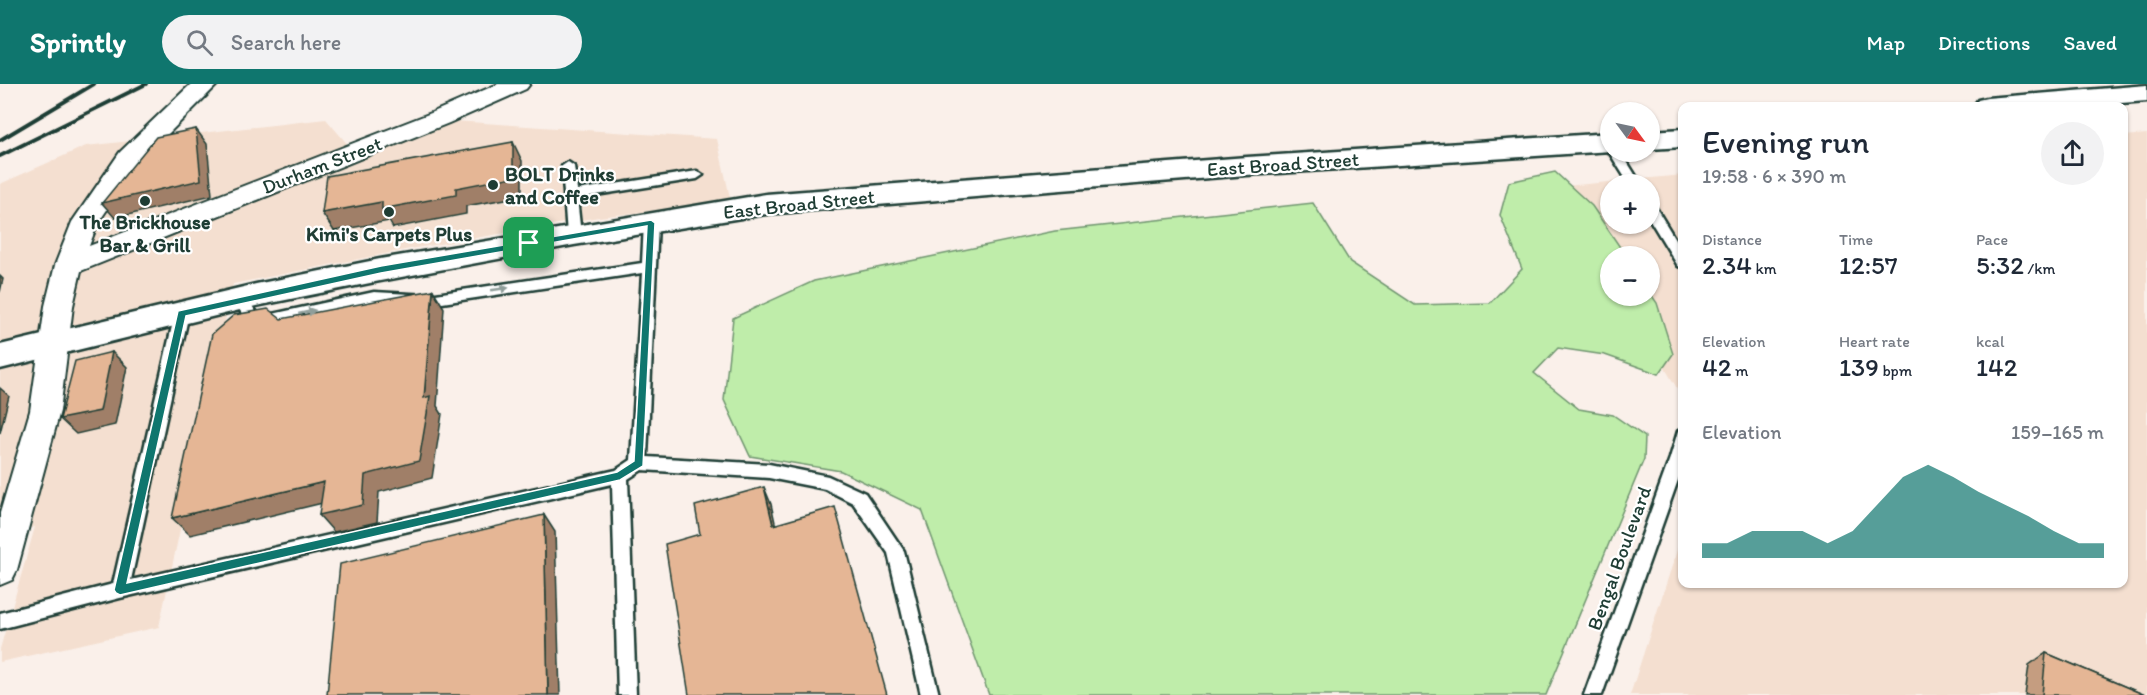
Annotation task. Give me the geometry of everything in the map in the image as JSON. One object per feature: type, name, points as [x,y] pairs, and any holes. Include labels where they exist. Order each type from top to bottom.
[{"type":"main road","points":[[2036,102],[2147,93]]},
{"type":"main road","points":[[2128,115],[2147,113]]},
{"type":"main road","points":[[1660,139],[1678,138]]},
{"type":"main road","name":"East Broad Street","points":[[0,357],[239,299],[377,283],[574,235],[766,204],[973,187],[1600,146]]},
{"type":"street","points":[[0,570],[8,519],[45,411],[59,306],[69,265],[85,222],[129,158],[182,104],[206,84]]},
{"type":"street","name":"Durham Street","points":[[69,265],[440,118],[518,84]]},
{"type":"lane","points":[[568,166],[574,235]]},
{"type":"lane","points":[[570,195],[697,175]]},
{"type":"lane","points":[[639,463],[651,223]]},
{"type":"lane","points":[[1660,225],[1678,255]]},
{"type":"lane","points":[[377,283],[429,300],[649,267]]},
{"type":"lane","points":[[120,590],[182,313]]},
{"type":"lane","name":"Bengal Boulevard","points":[[1593,695],[1678,458]]},
{"type":"lane","points":[[0,621],[120,590],[620,476],[639,463],[769,471],[828,483],[860,498],[896,551],[930,695]]},
{"type":"lane","points":[[620,476],[627,695]]},
{"type":"shaded area","points":[[326,119],[361,160],[454,121],[717,139],[731,202],[599,217],[410,249],[233,284],[159,627],[0,662],[0,649],[35,527],[0,535],[0,184],[86,146]]},
{"type":"shaded area","points":[[2147,134],[2147,695],[1630,695],[1678,547],[1678,588],[2128,588],[2128,136]]},
{"type":"shaded area","points":[[1678,175],[1678,390],[1627,306],[1660,306],[1660,246],[1603,246],[1555,187],[1600,183],[1600,234],[1660,234],[1660,177]]},
{"type":"green space","points":[[1555,172],[1592,206],[1600,218],[1600,234],[1611,234],[1619,246],[1600,246],[1600,306],[1658,306],[1673,354],[1659,374],[1605,355],[1558,348],[1534,373],[1579,409],[1613,415],[1645,437],[1644,459],[1546,695],[989,695],[922,510],[841,471],[750,456],[724,400],[733,318],[814,281],[1055,231],[1313,203],[1350,262],[1415,305],[1490,303],[1522,269],[1500,215],[1509,182]]},
{"type":"building","points":[[196,129],[201,180],[102,203],[156,137]]},
{"type":"building","points":[[513,142],[513,177],[456,188],[456,195],[382,209],[382,202],[322,213],[327,176]]},
{"type":"building","points":[[433,290],[424,398],[430,396],[419,461],[365,475],[363,505],[319,515],[324,482],[172,518],[212,334],[234,315],[268,309],[281,319]]},
{"type":"building","points":[[112,352],[100,411],[60,419],[75,361]]},
{"type":"building","points":[[764,487],[773,525],[835,507],[887,695],[689,695],[665,544],[700,534],[695,506]]},
{"type":"building","points":[[544,515],[548,695],[327,695],[340,564]]},
{"type":"building","points":[[2046,653],[2145,695],[2042,695]]},
{"type":"railway","points":[[0,140],[94,84]]},
{"type":"railway","points":[[0,156],[146,84]]},
{"type":"place","name":"BOLT Drinks and Coffee","points":[[493,185]]},
{"type":"place","name":"The Brickhouse Bar & Grill","points":[[145,201]]},
{"type":"place","name":"Kimi's Carpets Plus","points":[[389,212]]},
{"type":"route","points":[[651,223],[639,463],[620,476],[120,590],[182,313],[256,295],[529,243],[651,223]]}]
